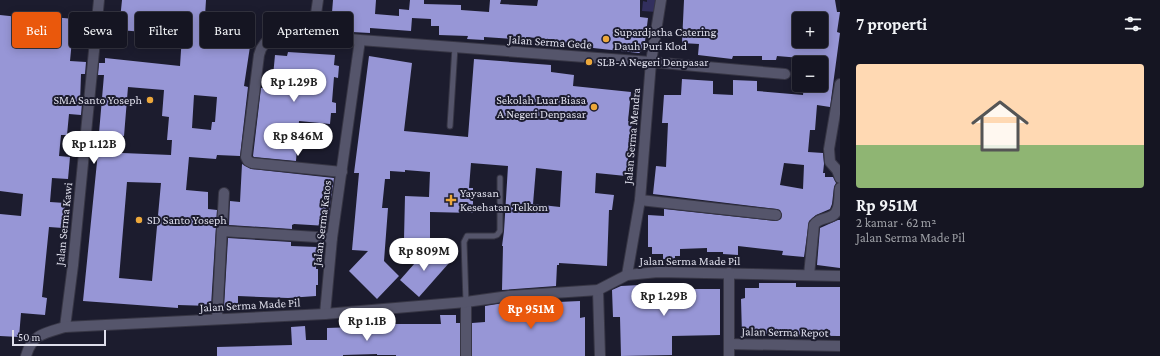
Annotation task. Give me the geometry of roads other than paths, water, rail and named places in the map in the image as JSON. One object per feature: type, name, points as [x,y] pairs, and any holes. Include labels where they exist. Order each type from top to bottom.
[{"type":"street","name":"Jalan Serma Kawi","points":[[65,327],[73,265],[99,0]]},
{"type":"street","points":[[317,12],[318,0]]},
{"type":"street","name":"Jalan Serma Mendra","points":[[627,275],[640,200],[651,62],[661,0]]},
{"type":"street","name":"Jalan Serma Gede","points":[[353,39],[651,62],[785,74]]},
{"type":"street","name":"Jalan Serma Katos","points":[[325,314],[332,238],[360,40]]},
{"type":"street","name":"Jalan Serma Gede","points":[[263,46],[261,49],[246,157],[248,162],[342,172]]},
{"type":"street","points":[[840,84],[829,149],[830,162],[837,170],[840,178]]},
{"type":"street","points":[[809,275],[814,225],[818,221],[836,214],[838,209],[840,188]]},
{"type":"street","points":[[217,319],[224,193]]},
{"type":"street","points":[[640,200],[776,215]]},
{"type":"street","points":[[222,231],[332,238]]},
{"type":"street","name":"Jalan Serma Made Pil","points":[[65,327],[325,314],[466,302],[509,296],[598,290],[627,275],[658,272],[840,276]]},
{"type":"street","points":[[729,273],[729,356]]},
{"type":"street","points":[[598,290],[600,356]]},
{"type":"street","points":[[466,302],[466,356]]},
{"type":"street","points":[[26,356],[28,348],[33,340],[43,333],[65,327]]},
{"type":"street","name":"Jalan Serma Repot","points":[[729,344],[840,346]]},
{"type":"lane","points":[[450,126],[455,47]]},
{"type":"lane","points":[[466,302],[464,242],[467,236],[494,236],[500,231],[500,178]]},
{"type":"place","name":"Supardjatha Catering Dauh Puri Klod","points":[[606,39]]},
{"type":"place","name":"SLB-A Negeri Denpasar","points":[[589,62]]},
{"type":"place","name":"SMA Santo Yoseph","points":[[150,100]]},
{"type":"place","name":"Sekolah Luar Biasa A Negeri Denpasar","points":[[594,107]]},
{"type":"place","name":"Yayasan Kesehatan Telkom","points":[[451,200]]},
{"type":"place","name":"SD Santo Yoseph","points":[[139,220]]}]
